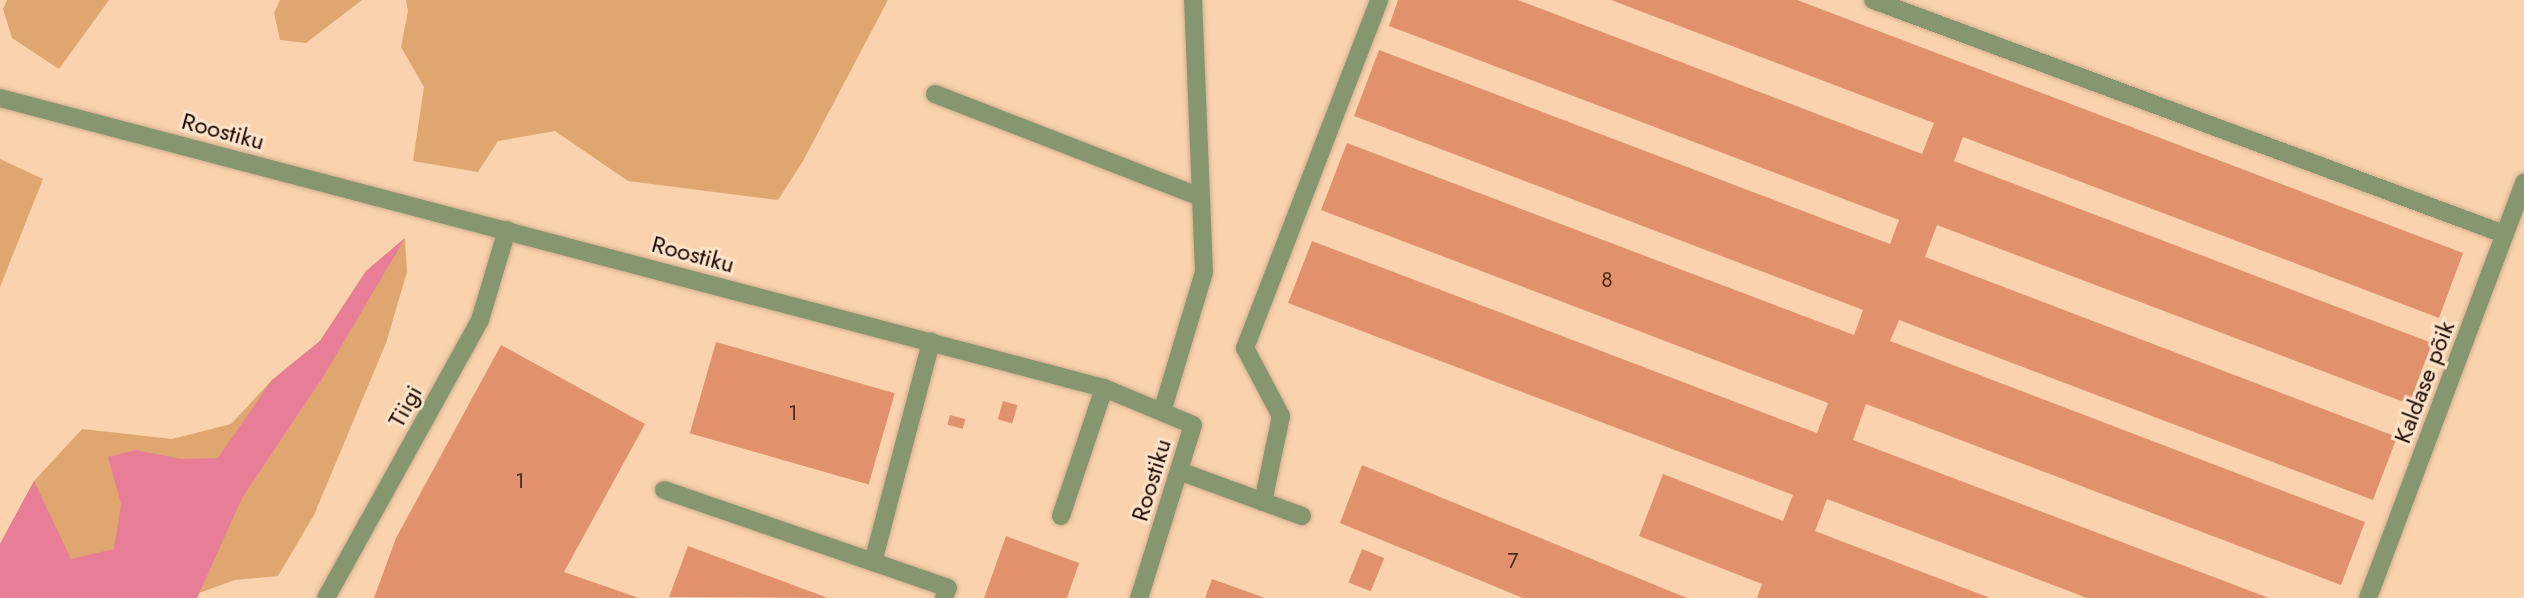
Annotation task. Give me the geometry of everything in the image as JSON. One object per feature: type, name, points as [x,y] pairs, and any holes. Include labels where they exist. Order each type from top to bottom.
[{"type":"street","points":[[1162,412],[1204,272],[1193,0]]},
{"type":"street","points":[[1263,502],[1281,416],[1245,348],[1379,0]]},
{"type":"street","points":[[1873,0],[2504,234]]},
{"type":"street","points":[[935,94],[1201,197]]},
{"type":"street","name":"Roostiku","points":[[0,98],[1104,388],[1193,424],[1139,598]]},
{"type":"street","name":"Kaldase põik","points":[[2368,598],[2524,182]]},
{"type":"street","name":"Tiigi","points":[[326,598],[480,320],[507,230]]},
{"type":"street","points":[[873,562],[931,342]]},
{"type":"street","points":[[1061,516],[1104,388]]},
{"type":"street","points":[[1179,471],[1302,516]]},
{"type":"street","points":[[664,490],[948,588],[944,598]]},
{"type":"shaded area","points":[[7,0],[109,0],[59,69],[12,38],[3,9]]},
{"type":"shaded area","points":[[280,0],[362,0],[306,43],[280,40],[274,13]]},
{"type":"shaded area","points":[[406,0],[888,0],[803,161],[778,200],[628,181],[555,131],[498,141],[478,172],[413,161],[424,87],[401,47],[408,11]]},
{"type":"shaded area","points":[[0,159],[43,179],[0,287]]},
{"type":"shaded area","points":[[405,238],[407,272],[386,343],[314,515],[278,576],[235,580],[199,593],[197,598],[0,598],[0,544],[34,481],[82,429],[172,439],[231,424],[272,380],[320,341],[366,271]]},
{"type":"shaded area","points":[[405,238],[323,377],[242,498],[197,598],[0,598],[0,544],[34,481],[71,559],[114,549],[121,504],[108,457],[136,450],[181,459],[218,458],[272,380],[320,341],[366,271]]},
{"type":"building","points":[[1398,0],[1518,0],[1922,154],[1934,123],[1611,0],[1797,0],[2463,253],[2439,318],[1963,137],[1954,161],[2432,343],[2409,404],[1937,225],[1925,257],[2397,437],[2373,500],[1899,320],[1890,341],[2365,522],[2341,585],[1866,404],[1853,440],[2269,598],[2087,598],[1827,499],[1815,531],[1990,598],[1757,598],[1762,584],[1639,536],[1663,474],[1783,521],[1793,495],[1288,303],[1312,241],[1817,433],[1828,403],[1321,210],[1347,143],[1854,335],[1863,310],[1354,116],[1379,50],[1890,244],[1899,220],[1389,26]]},
{"type":"building","points":[[716,342],[895,393],[869,485],[690,433]]},
{"type":"building","points":[[501,345],[645,424],[564,572],[639,598],[374,598],[396,538]]},
{"type":"building","points":[[1003,401],[1017,405],[1012,423],[998,419]]},
{"type":"building","points":[[950,415],[965,419],[963,429],[947,425]]},
{"type":"building","points":[[1362,465],[1687,598],[1523,598],[1340,523]]},
{"type":"building","points":[[1006,536],[1079,563],[1067,598],[984,598]]},
{"type":"building","points":[[688,546],[828,598],[669,597]]},
{"type":"building","points":[[1362,549],[1384,558],[1371,591],[1349,582]]},
{"type":"building","points":[[1212,579],[1265,598],[1205,598]]}]
